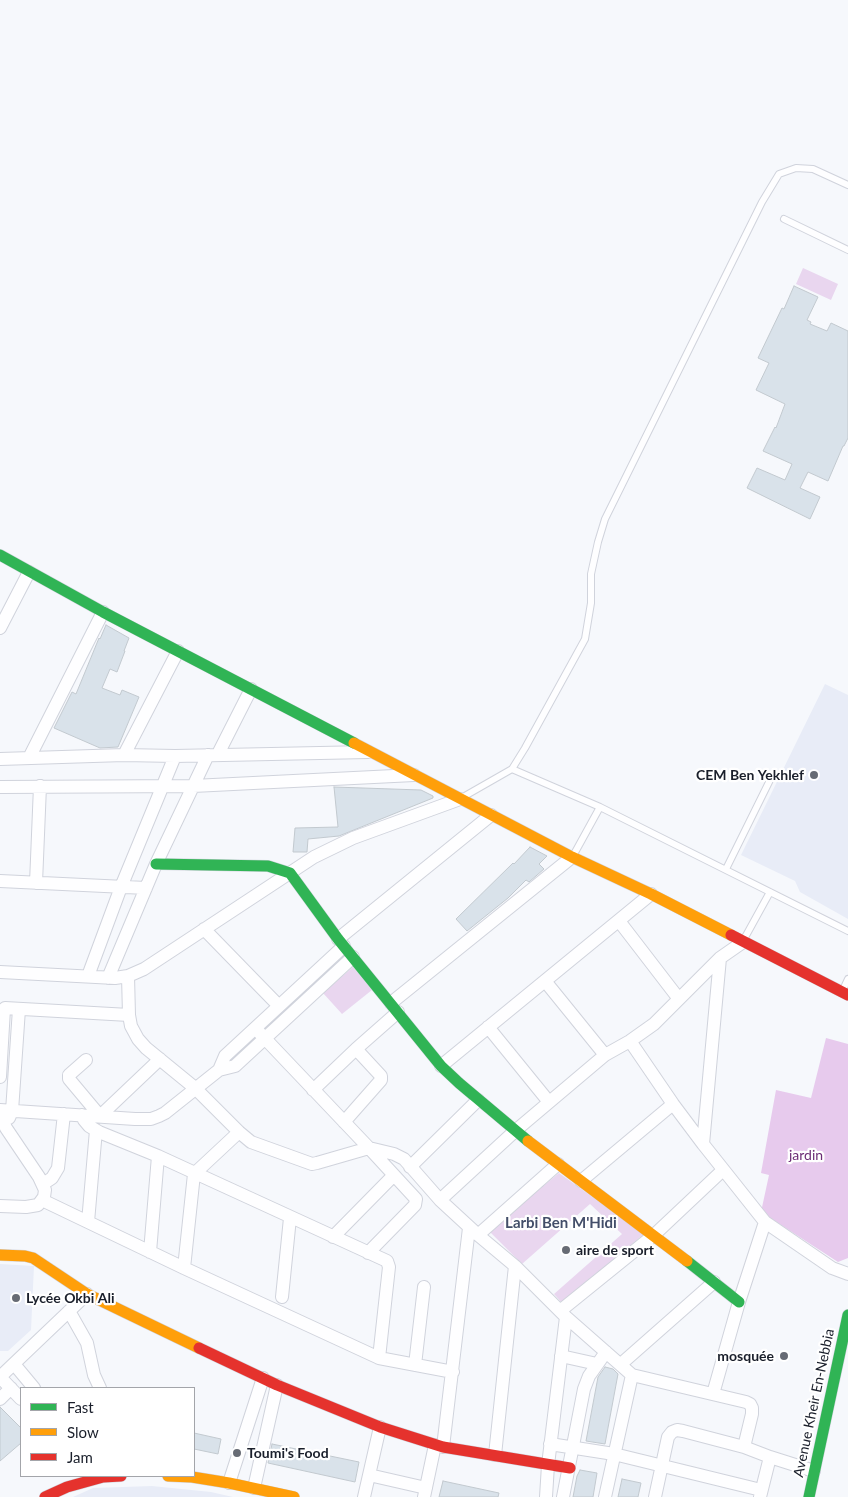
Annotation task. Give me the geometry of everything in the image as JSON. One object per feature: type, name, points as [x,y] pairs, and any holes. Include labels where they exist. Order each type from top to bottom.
[{"type":"street","points":[[0,555],[103,612],[572,857],[651,894],[845,993]]},
{"type":"street","points":[[0,628],[28,572]]},
{"type":"street","points":[[29,758],[103,612]]},
{"type":"street","points":[[124,755],[178,651]]},
{"type":"street","points":[[108,978],[156,864],[193,786],[251,690]]},
{"type":"street","points":[[0,759],[124,755],[175,756],[370,752]]},
{"type":"street","points":[[88,976],[121,887],[175,756]]},
{"type":"street","points":[[0,787],[193,786],[414,775]]},
{"type":"street","points":[[36,883],[40,786]]},
{"type":"street","points":[[0,972],[108,978],[128,976],[144,969],[314,857],[353,838],[460,798]]},
{"type":"street","points":[[219,1070],[225,1056],[303,984],[341,942],[491,815]]},
{"type":"street","points":[[313,1090],[356,1049],[394,1008],[572,857]]},
{"type":"street","points":[[156,864],[268,866],[290,873],[341,942],[441,1066],[515,1131],[654,1234],[739,1302]]},
{"type":"street","points":[[0,881],[146,888]]},
{"type":"street","points":[[441,1066],[651,894]]},
{"type":"street","points":[[618,921],[679,999]]},
{"type":"street","points":[[204,929],[279,1006]]},
{"type":"street","points":[[440,1200],[515,1131],[606,1055],[654,1024],[720,958],[743,942]]},
{"type":"street","points":[[4,1112],[135,1119],[151,1119],[165,1113],[219,1070],[235,1066],[353,956]]},
{"type":"street","points":[[703,1144],[720,958]]},
{"type":"street","points":[[128,976],[129,1015],[131,1026],[138,1039],[195,1088],[251,1142],[312,1164],[369,1148],[394,1154],[404,1159],[440,1200],[474,1232],[516,1266],[563,1314],[632,1375],[750,1404],[752,1414],[744,1447]]},
{"type":"street","points":[[545,981],[606,1055]]},
{"type":"street","points":[[303,984],[312,995]]},
{"type":"street","points":[[0,1077],[4,1009],[6,1008],[129,1015]]},
{"type":"street","points":[[0,1206],[38,1205],[44,1197],[45,1190],[43,1184],[6,1128],[4,1112],[16,1056],[18,1009]]},
{"type":"street","points":[[488,1027],[549,1102]]},
{"type":"street","points":[[255,1028],[416,1199],[415,1204],[368,1253]]},
{"type":"street","points":[[630,1041],[673,1104],[765,1222],[832,1268],[848,1274]]},
{"type":"street","points":[[344,1122],[382,1080],[381,1076],[356,1049]]},
{"type":"street","points":[[1,1056],[16,1056]]},
{"type":"street","points":[[100,1116],[160,1059]]},
{"type":"street","points":[[86,1060],[68,1079],[100,1116]]},
{"type":"street","points":[[410,1167],[478,1100]]},
{"type":"street","points":[[581,1181],[673,1104]]},
{"type":"street","points":[[43,1184],[52,1178],[58,1168],[64,1114]]},
{"type":"street","points":[[82,1115],[84,1120],[96,1130],[158,1156],[386,1261],[389,1265],[378,1358]]},
{"type":"street","points":[[88,1222],[96,1130]]},
{"type":"street","points":[[184,1268],[194,1174],[239,1132]]},
{"type":"street","points":[[150,1252],[158,1156]]},
{"type":"street","points":[[369,1475],[425,1492],[439,1446],[453,1372],[474,1232],[558,1164]]},
{"type":"street","points":[[546,1497],[550,1444],[561,1356],[563,1314],[723,1170]]},
{"type":"street","points":[[333,1237],[394,1176]]},
{"type":"street","points":[[42,1200],[378,1358],[453,1372]]},
{"type":"street","points":[[282,1298],[290,1218]]},
{"type":"street","points":[[713,1394],[739,1302],[765,1222]]},
{"type":"street","points":[[0,1255],[33,1258],[87,1294],[277,1385],[380,1427],[439,1446],[570,1468]]},
{"type":"street","points":[[495,1456],[516,1266]]},
{"type":"street","points":[[621,1364],[714,1282]]},
{"type":"street","points":[[415,1365],[424,1288]]},
{"type":"street","points":[[20,1398],[0,1377],[8,1365],[87,1294]]},
{"type":"street","points":[[69,1311],[87,1343],[94,1375],[100,1387]]},
{"type":"street","name":"Avenue Kheir En-Nebbia","points":[[809,1497],[848,1315]]},
{"type":"street","points":[[843,1339],[848,1351]]},
{"type":"street","points":[[563,1497],[584,1389],[589,1376],[606,1352]]},
{"type":"street","points":[[561,1356],[597,1364]]},
{"type":"street","points":[[8,1365],[33,1387]]},
{"type":"street","points":[[605,1497],[632,1375]]},
{"type":"street","points":[[228,1483],[263,1378]]},
{"type":"street","points":[[254,1488],[277,1385]]},
{"type":"street","points":[[0,1399],[11,1388]]},
{"type":"street","points":[[364,1497],[380,1427]]},
{"type":"street","points":[[655,1497],[668,1437],[677,1430],[744,1447],[814,1472]]},
{"type":"street","points":[[550,1444],[614,1454],[761,1494],[770,1457]]},
{"type":"street","points":[[45,1497],[80,1480],[103,1477]]},
{"type":"street","points":[[192,1477],[294,1497]]},
{"type":"lane","points":[[460,798],[512,769],[585,639],[591,604],[591,574],[605,519],[762,202],[779,174],[796,168],[813,169],[848,185]]},
{"type":"lane","points":[[784,219],[848,250]]},
{"type":"lane","points":[[512,769],[600,807],[726,868],[848,931]]},
{"type":"lane","points":[[726,868],[772,776]]},
{"type":"lane","points":[[572,857],[600,807]]},
{"type":"lane","points":[[743,942],[770,892]]},
{"type":"lane","points":[[845,993],[848,979]]},
{"type":"shaded area","points":[[803,268],[838,284],[831,300],[796,284]]},
{"type":"shaded area","name":"CEM Ben Yekhlef","points":[[825,684],[848,695],[848,919],[800,892],[795,881],[741,855]]},
{"type":"shaded area","points":[[353,967],[372,990],[342,1014],[323,993]]},
{"type":"shaded area","points":[[559,1173],[644,1234],[562,1303],[554,1294],[622,1234],[590,1204],[522,1264],[489,1231]]},
{"type":"shaded area","name":"Lycée Okbi Ali","points":[[0,1264],[34,1266],[31,1330],[8,1351],[0,1351]]},
{"type":"shaded area","points":[[152,1486],[211,1492],[233,1497],[73,1497],[93,1488]]},
{"type":"green space","name":"jardin","points":[[826,1038],[848,1044],[848,1258],[838,1262],[761,1212],[769,1175],[761,1173],[776,1090],[811,1098]]},
{"type":"building","points":[[794,286],[818,297],[807,320],[811,322],[810,324],[827,331],[831,323],[848,331],[848,438],[828,481],[808,472],[800,488],[820,497],[810,519],[747,488],[757,468],[785,480],[792,464],[763,451],[776,428],[785,404],[756,390],[769,363],[758,358]]},
{"type":"building","points":[[106,625],[129,638],[117,672],[110,669],[102,688],[120,695],[122,690],[139,697],[118,747],[100,748],[54,728],[72,692],[76,694]]},
{"type":"building","points":[[334,787],[421,790],[433,796],[433,798],[339,836],[308,839],[307,852],[293,852],[295,828],[338,827]]},
{"type":"building","points":[[530,847],[547,856],[539,864],[544,869],[529,882],[526,880],[508,898],[467,931],[456,919]]},
{"type":"building","points":[[605,1367],[613,1369],[618,1374],[605,1444],[586,1441],[598,1377]]},
{"type":"building","points":[[0,1407],[20,1427],[20,1444],[0,1461]]},
{"type":"building","points":[[195,1433],[221,1439],[218,1454],[195,1449]]},
{"type":"building","points":[[272,1444],[359,1462],[355,1482],[268,1463]]},
{"type":"building","points":[[580,1470],[597,1473],[593,1497],[573,1497]]},
{"type":"building","points":[[622,1479],[641,1483],[638,1497],[618,1497]]},
{"type":"building","points":[[443,1481],[499,1493],[498,1497],[439,1497]]},
{"type":"traffic: fast","points":[[0,555],[103,612],[354,743]]},
{"type":"traffic: fast","points":[[156,864],[268,866],[290,873],[338,939],[441,1066],[528,1141]]},
{"type":"traffic: fast","points":[[687,1261],[739,1302]]},
{"type":"traffic: fast","points":[[809,1497],[848,1315]]},
{"type":"traffic: slow","points":[[354,743],[572,857],[651,894],[731,935]]},
{"type":"traffic: slow","points":[[528,1141],[687,1261]]},
{"type":"traffic: slow","points":[[0,1255],[33,1258],[87,1294],[199,1348]]},
{"type":"traffic: slow","points":[[192,1477],[294,1497]]},
{"type":"traffic: jam","points":[[731,935],[848,995]]},
{"type":"traffic: jam","points":[[199,1348],[277,1385],[380,1427],[443,1447],[570,1468]]},
{"type":"traffic: jam","points":[[45,1497],[67,1487],[103,1477]]},
{"type":"place","name":"CEM Ben Yekhlef","points":[[814,775]]},
{"type":"place","name":"aire de sport","points":[[566,1250]]},
{"type":"place","name":"Lycée Okbi Ali","points":[[16,1298]]},
{"type":"place","name":"mosquée","points":[[784,1356]]},
{"type":"place","name":"Toumi's Food","points":[[237,1453]]},
{"type":"district","name":"Larbi Ben M'Hidi","points":[[561,1223]]}]
